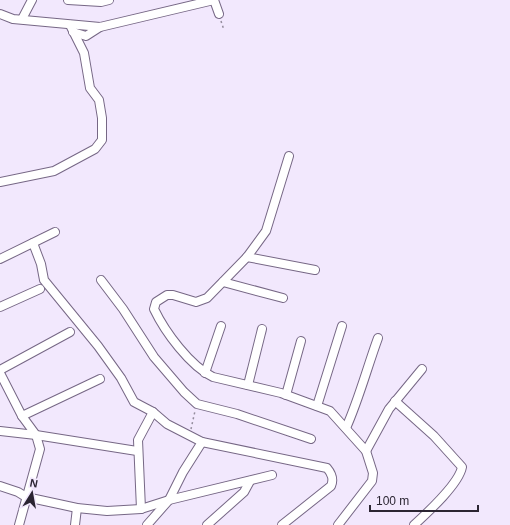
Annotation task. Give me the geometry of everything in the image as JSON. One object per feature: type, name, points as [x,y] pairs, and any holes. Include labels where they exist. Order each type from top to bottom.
[{"type":"street","points":[[0,20],[6,21],[18,19],[32,0]]},
{"type":"street","points":[[68,0],[101,2],[109,0]]},
{"type":"street","points":[[0,14],[71,29],[100,27],[191,3],[214,0],[219,14]]},
{"type":"street","points":[[0,182],[54,171],[95,149],[100,143],[103,133],[99,103],[89,84],[84,53],[71,29]]},
{"type":"street","points":[[289,156],[266,231],[247,257],[207,298],[200,301],[167,295],[155,304],[154,309],[165,328],[183,351],[205,373],[213,377],[286,395],[330,411],[366,451],[373,473],[372,481],[339,524]]},
{"type":"street","points":[[0,259],[55,232]]},
{"type":"street","points":[[33,243],[41,264],[44,280],[98,346],[121,378],[134,402],[153,412],[167,424],[202,442],[327,468],[331,473],[331,486],[282,525]]},
{"type":"street","points":[[247,257],[315,270]]},
{"type":"street","points":[[101,280],[123,309],[154,357],[184,392],[198,404],[237,414],[311,439]]},
{"type":"street","points":[[223,282],[283,298]]},
{"type":"street","points":[[0,308],[40,289]]},
{"type":"street","points":[[205,373],[221,326]]},
{"type":"street","points":[[317,406],[342,326]]},
{"type":"street","points":[[248,385],[262,329]]},
{"type":"street","points":[[0,370],[70,332]]},
{"type":"street","points":[[346,428],[357,403],[366,368],[378,338]]},
{"type":"street","points":[[286,395],[301,341]]},
{"type":"street","points":[[366,451],[389,409],[422,368]]},
{"type":"street","points":[[0,373],[22,416],[36,434],[40,449],[19,525]]},
{"type":"street","points":[[22,416],[100,379]]},
{"type":"street","points":[[395,401],[444,446],[462,467],[444,496],[414,525]]},
{"type":"street","points":[[141,509],[137,451],[138,440],[153,412]]},
{"type":"street","points":[[0,431],[36,434],[137,451]]},
{"type":"street","points":[[147,525],[169,500],[183,472],[202,442]]},
{"type":"street","points":[[0,486],[18,492],[26,498],[77,508],[107,511],[141,509],[169,500],[272,475]]},
{"type":"street","points":[[207,525],[244,492],[250,481]]},
{"type":"street","points":[[75,525],[77,508]]},
{"type":"path","points":[[219,14],[224,30]]},
{"type":"path","points":[[189,435],[198,404]]}]
